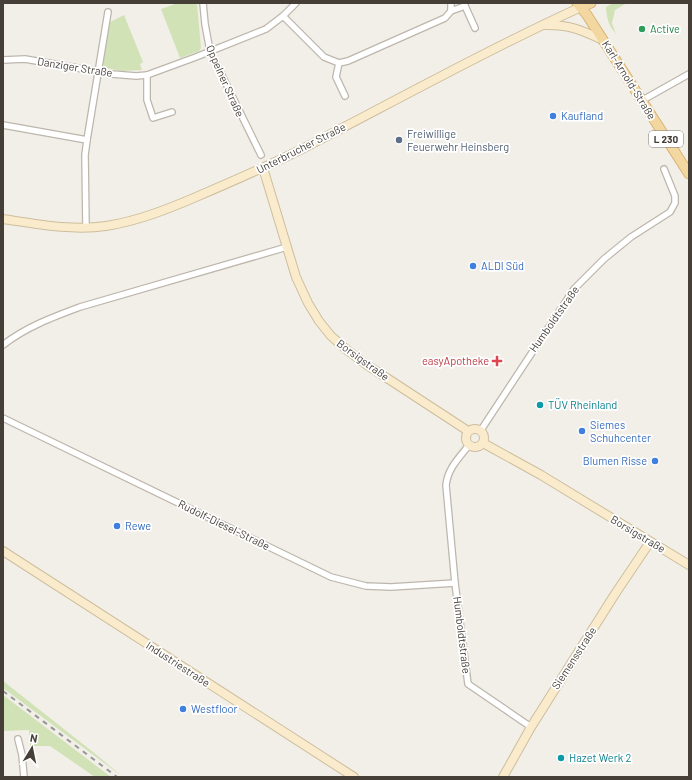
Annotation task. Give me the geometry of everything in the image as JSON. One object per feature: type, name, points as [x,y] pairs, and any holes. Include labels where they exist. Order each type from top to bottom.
[{"type":"main road","points":[[579,5],[591,3]]},
{"type":"main road","name":"Karl-Arnold-Straße","points":[[579,5],[587,14],[641,101],[689,174]]},
{"type":"street","name":"Oppelner Straße","points":[[203,3],[210,51],[261,154]]},
{"type":"street","name":"Danziger Straße","points":[[3,60],[25,59],[136,76],[147,75],[175,66],[266,29],[283,16],[296,3]]},
{"type":"street","points":[[451,3],[451,11]]},
{"type":"street","points":[[283,16],[324,56],[339,63],[348,61],[445,18],[451,11],[464,5],[475,28]]},
{"type":"street","name":"Unterbrucher Straße","points":[[3,219],[63,227],[107,226],[163,210],[263,168],[543,25],[579,5]]},
{"type":"street","points":[[86,227],[85,155],[108,12]]},
{"type":"street","points":[[543,25],[571,26],[603,40]]},
{"type":"street","points":[[339,63],[336,77],[345,96]]},
{"type":"street","points":[[641,101],[689,74]]},
{"type":"street","points":[[147,75],[147,100],[153,118],[172,112]]},
{"type":"street","points":[[3,125],[87,140]]},
{"type":"street","name":"Borsigstraße","points":[[263,168],[296,277],[319,322],[331,336],[367,365],[468,431]]},
{"type":"street","name":"Humboldtstraße","points":[[481,430],[574,289],[604,259],[631,237],[670,212],[675,203],[675,196],[664,170]]},
{"type":"street","points":[[3,346],[13,338],[34,326],[54,316],[80,307],[287,248]]},
{"type":"street","name":"Rudolf-Diesel-Straße","points":[[3,418],[331,577],[366,586],[391,587],[455,583]]},
{"type":"street","points":[[474,428],[481,430],[484,434],[483,443],[476,447],[469,445],[466,440],[468,431],[474,428]]},
{"type":"street","name":"Borsigstraße","points":[[483,443],[541,475],[689,565]]},
{"type":"street","name":"Humboldtstraße","points":[[469,445],[452,467],[447,476],[446,485],[455,583],[468,684],[531,727]]},
{"type":"street","name":"Siemensstraße","points":[[503,777],[531,727],[615,594],[650,542]]},
{"type":"street","name":"Industriestraße","points":[[3,551],[354,777]]},
{"type":"street","points":[[18,739],[22,755],[24,777]]},
{"type":"green space","points":[[178,3],[197,3],[201,48],[199,51],[180,58],[161,9]]},
{"type":"green space","points":[[613,3],[627,3],[615,10],[612,23],[616,34],[607,19],[606,11],[606,7]]},
{"type":"green space","points":[[124,15],[143,62],[140,64],[142,70],[122,71],[106,68],[103,64],[110,22]]},
{"type":"green space","points":[[3,681],[93,752],[123,777],[3,688]]},
{"type":"green space","points":[[3,695],[111,777],[95,777],[50,746],[30,746],[29,730],[3,731]]},
{"type":"railway","points":[[3,691],[117,777]]},
{"type":"place","name":"Active","points":[[642,29]]},
{"type":"place","name":"Kaufland","points":[[553,116]]},
{"type":"place","name":"Freiwillige Feuerwehr Heinsberg","points":[[399,140]]},
{"type":"place","name":"ALDI Süd","points":[[473,266]]},
{"type":"place","name":"easyApotheke","points":[[497,361]]},
{"type":"place","name":"TÜV Rheinland","points":[[540,405]]},
{"type":"place","name":"Siemes Schuhcenter","points":[[582,431]]},
{"type":"place","name":"Blumen Risse","points":[[655,461]]},
{"type":"place","name":"Rewe","points":[[117,526]]},
{"type":"place","name":"Westfloor","points":[[183,709]]},
{"type":"place","name":"Hazet Werk 2","points":[[561,758]]}]
